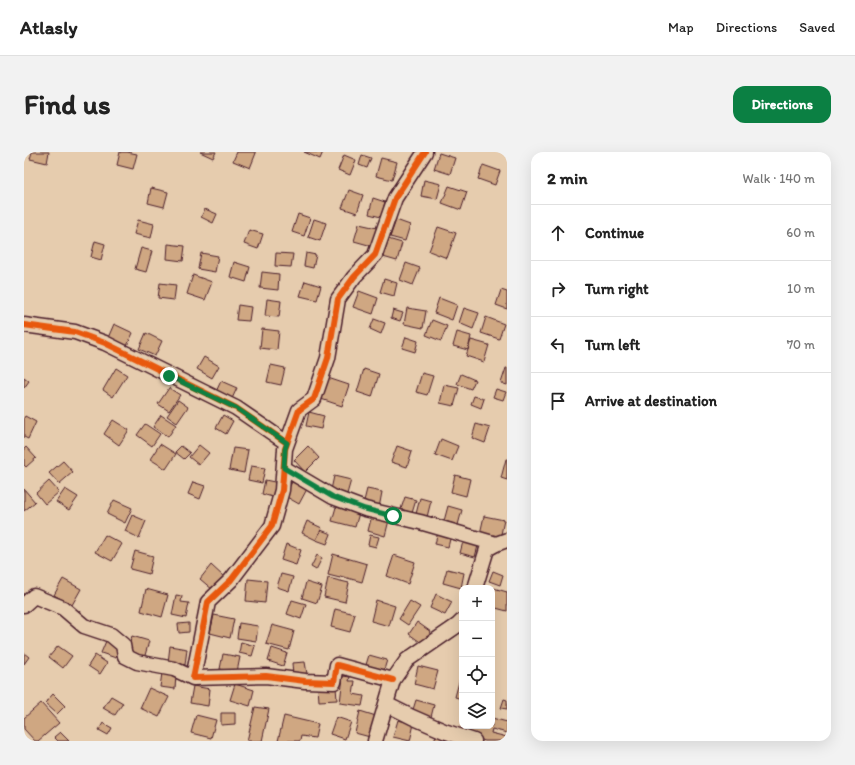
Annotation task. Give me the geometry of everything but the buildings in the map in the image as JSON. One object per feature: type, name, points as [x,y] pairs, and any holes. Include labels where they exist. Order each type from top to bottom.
[{"type":"street","points":[[193,678],[208,602],[231,580],[272,526],[282,490],[285,449],[299,410],[314,399],[328,358],[338,299],[354,277],[375,255],[395,198],[425,152]]},
{"type":"street","points":[[24,326],[75,332],[105,343],[236,408],[287,443]]},
{"type":"street","points":[[284,468],[333,497],[365,509],[502,542]]},
{"type":"street","points":[[476,585],[487,549],[502,542]]},
{"type":"street","points":[[24,605],[34,596],[63,608],[84,626],[111,635],[123,645],[125,656],[137,662],[174,669],[193,678],[266,676],[305,681],[334,682],[337,665],[393,680]]},
{"type":"street","points":[[374,741],[393,680],[406,660],[459,624]]},
{"type":"street","points":[[386,704],[437,728],[474,741]]},
{"type":"cycle path","points":[[393,680],[337,665],[334,682],[305,681],[266,676],[193,678],[208,602],[231,580],[272,526],[282,490],[285,449],[299,410],[314,399],[328,358],[338,299],[354,277],[375,255],[395,198],[425,152]]},
{"type":"cycle path","points":[[24,325],[75,332],[105,343],[236,408],[287,443]]},
{"type":"route","points":[[169,376],[236,408],[287,443],[285,449],[284,468],[333,497],[365,509],[393,516]]}]
